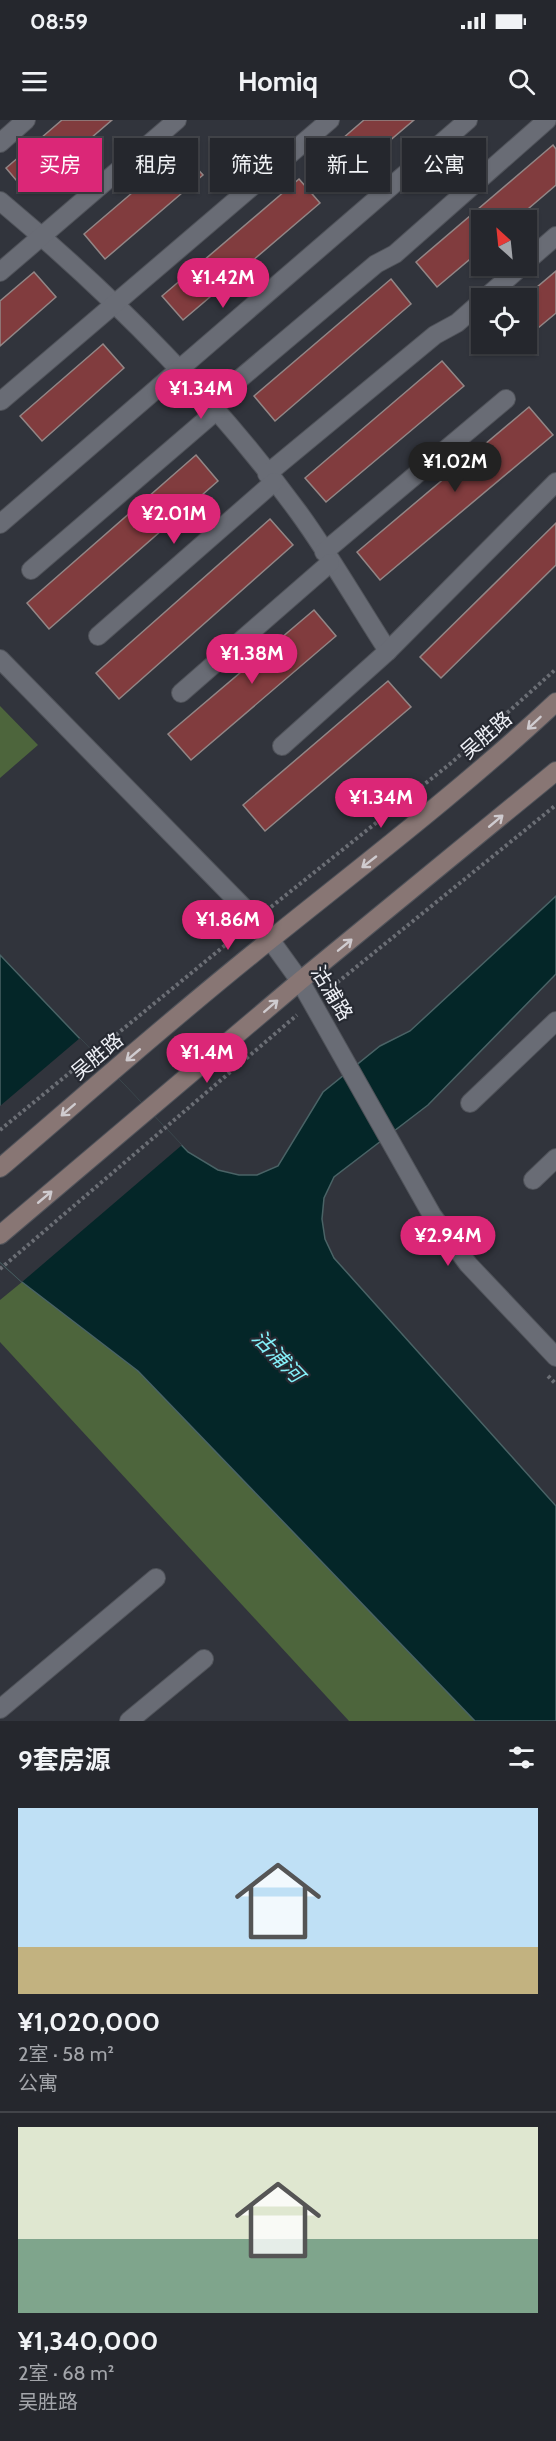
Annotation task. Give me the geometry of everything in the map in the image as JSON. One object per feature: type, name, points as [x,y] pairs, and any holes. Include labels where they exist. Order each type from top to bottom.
[{"type":"main road","name":"吴胜路","points":[[0,1168],[264,945],[419,822],[511,744],[556,702]]},
{"type":"main road","points":[[0,1235],[285,993],[556,771]]},
{"type":"street","points":[[0,143],[26,120]]},
{"type":"street","points":[[0,272],[177,120]]},
{"type":"street","points":[[1,401],[330,120]]},
{"type":"street","points":[[0,524],[468,120]]},
{"type":"street","points":[[32,570],[376,264],[395,254],[547,120]]},
{"type":"street","points":[[0,201],[42,236],[114,304],[213,407],[299,513],[388,651]]},
{"type":"street","points":[[537,252],[556,236]]},
{"type":"street","points":[[497,288],[511,276]]},
{"type":"street","points":[[98,636],[271,478],[435,335],[457,323],[471,311]]},
{"type":"street","points":[[181,693],[327,557],[506,399]]},
{"type":"street","points":[[282,746],[388,651],[556,482]]},
{"type":"street","name":"沽浦路","points":[[0,659],[300,981],[388,1141],[449,1240],[556,1357]]},
{"type":"street","points":[[470,1103],[556,1021]]},
{"type":"street","points":[[533,1180],[556,1158]]},
{"type":"street","points":[[0,1709],[156,1578]]},
{"type":"street","points":[[129,1721],[204,1659]]},
{"type":"path","points":[[0,1130],[249,925],[451,763],[556,669]]},
{"type":"path","points":[[2,1267],[312,1003],[556,805]]},
{"type":"path","points":[[236,924],[249,925],[264,945]]},
{"type":"path","points":[[285,993],[302,1023]]},
{"type":"green space","points":[[0,706],[38,745],[0,778]]},
{"type":"green space","points":[[22,1282],[138,1371],[475,1721],[349,1721],[0,1342],[0,1300]]},
{"type":"water","name":"沽浦河","points":[[556,896],[556,974],[428,1105],[334,1177],[324,1198],[322,1219],[325,1239],[334,1258],[556,1506],[556,1721],[475,1721],[138,1371],[22,1282],[0,1262],[0,955],[188,1152],[218,1170],[239,1175],[257,1175],[278,1166],[323,1092],[380,1046],[410,1031]]},
{"type":"pier","points":[[80,1038],[182,1145],[22,1282],[0,1262],[0,1106]]},
{"type":"building","points":[[62,120],[112,120],[91,138],[41,138]]},
{"type":"building","points":[[364,120],[414,120],[390,140],[390,138],[343,138]]},
{"type":"building","points":[[553,145],[556,149],[556,185],[527,210],[477,210]]},
{"type":"building","points":[[18,158],[18,182],[6,168]]},
{"type":"building","points":[[198,170],[203,175],[198,179]]},
{"type":"building","points":[[299,179],[306,187],[306,192],[310,192],[320,203],[183,320],[162,296],[284,192],[294,192],[294,183]]},
{"type":"building","points":[[133,192],[183,192],[105,259],[84,234]]},
{"type":"building","points":[[471,215],[471,258],[437,287],[416,262]]},
{"type":"building","points":[[556,271],[556,313],[537,329],[537,288]]},
{"type":"building","points":[[34,272],[56,297],[0,346],[0,301]]},
{"type":"building","points":[[391,279],[411,304],[275,421],[254,396]]},
{"type":"building","points":[[103,344],[124,368],[42,441],[20,416]]},
{"type":"building","points":[[442,361],[464,386],[326,502],[305,478]]},
{"type":"building","points":[[529,407],[553,435],[380,580],[357,552]]},
{"type":"building","points":[[196,455],[218,481],[49,629],[27,603]]},
{"type":"building","points":[[270,519],[293,545],[119,699],[96,673]]},
{"type":"building","points":[[556,523],[556,565],[441,678],[420,657]]},
{"type":"building","points":[[314,610],[336,636],[191,760],[168,734]]},
{"type":"building","points":[[388,681],[411,707],[265,831],[243,805]]}]
